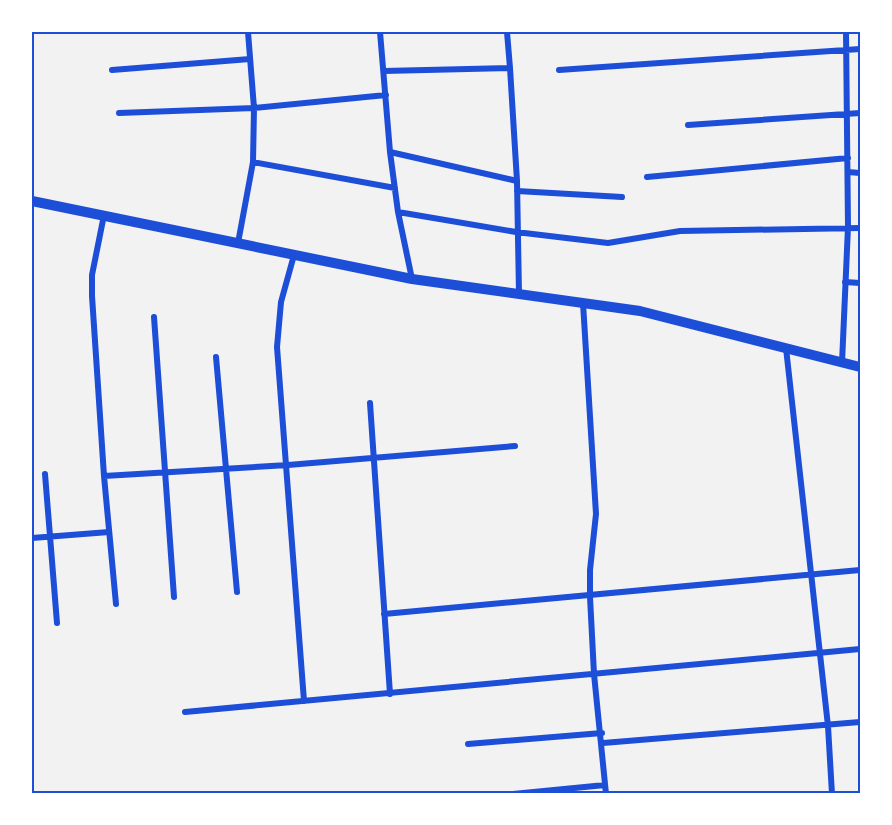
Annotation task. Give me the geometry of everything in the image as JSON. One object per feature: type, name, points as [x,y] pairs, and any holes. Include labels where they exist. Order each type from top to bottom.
[{"type":"street","points":[[238,243],[253,162],[254,108],[248,32]]},
{"type":"street","points":[[380,32],[390,152],[398,212],[412,279]]},
{"type":"street","points":[[507,32],[517,182],[516,232],[519,294]]},
{"type":"street","points":[[842,363],[848,227],[848,50],[846,32]]},
{"type":"street","points":[[559,70],[861,49]]},
{"type":"street","points":[[112,70],[250,59]]},
{"type":"street","points":[[384,71],[510,68]]},
{"type":"street","points":[[119,113],[254,108],[386,95]]},
{"type":"street","points":[[688,125],[861,113]]},
{"type":"street","points":[[390,152],[517,182]]},
{"type":"street","points":[[648,177],[848,158]]},
{"type":"street","points":[[253,162],[395,188]]},
{"type":"street","points":[[848,172],[861,172]]},
{"type":"street","points":[[517,191],[622,197]]},
{"type":"street","points":[[32,201],[412,279],[640,311],[861,367]]},
{"type":"street","points":[[398,212],[516,232],[608,243],[680,231],[861,228]]},
{"type":"street","points":[[104,215],[92,275],[92,296],[104,476],[116,604]]},
{"type":"street","points":[[294,255],[281,302],[277,347],[288,465],[304,702]]},
{"type":"street","points":[[845,282],[861,283]]},
{"type":"street","points":[[583,303],[596,514],[590,570],[590,597],[594,674],[602,733],[606,794]]},
{"type":"street","points":[[154,317],[174,597]]},
{"type":"street","points":[[786,348],[828,726],[832,794]]},
{"type":"street","points":[[216,357],[237,592]]},
{"type":"street","points":[[369,402],[390,694]]},
{"type":"street","points":[[104,476],[288,465],[515,446]]},
{"type":"street","points":[[45,474],[57,623]]},
{"type":"street","points":[[32,538],[109,532]]},
{"type":"street","points":[[384,614],[590,597],[810,573],[861,570]]},
{"type":"street","points":[[185,712],[861,649]]},
{"type":"street","points":[[603,743],[861,722]]},
{"type":"street","points":[[468,744],[602,733]]},
{"type":"street","points":[[513,794],[606,785]]}]
